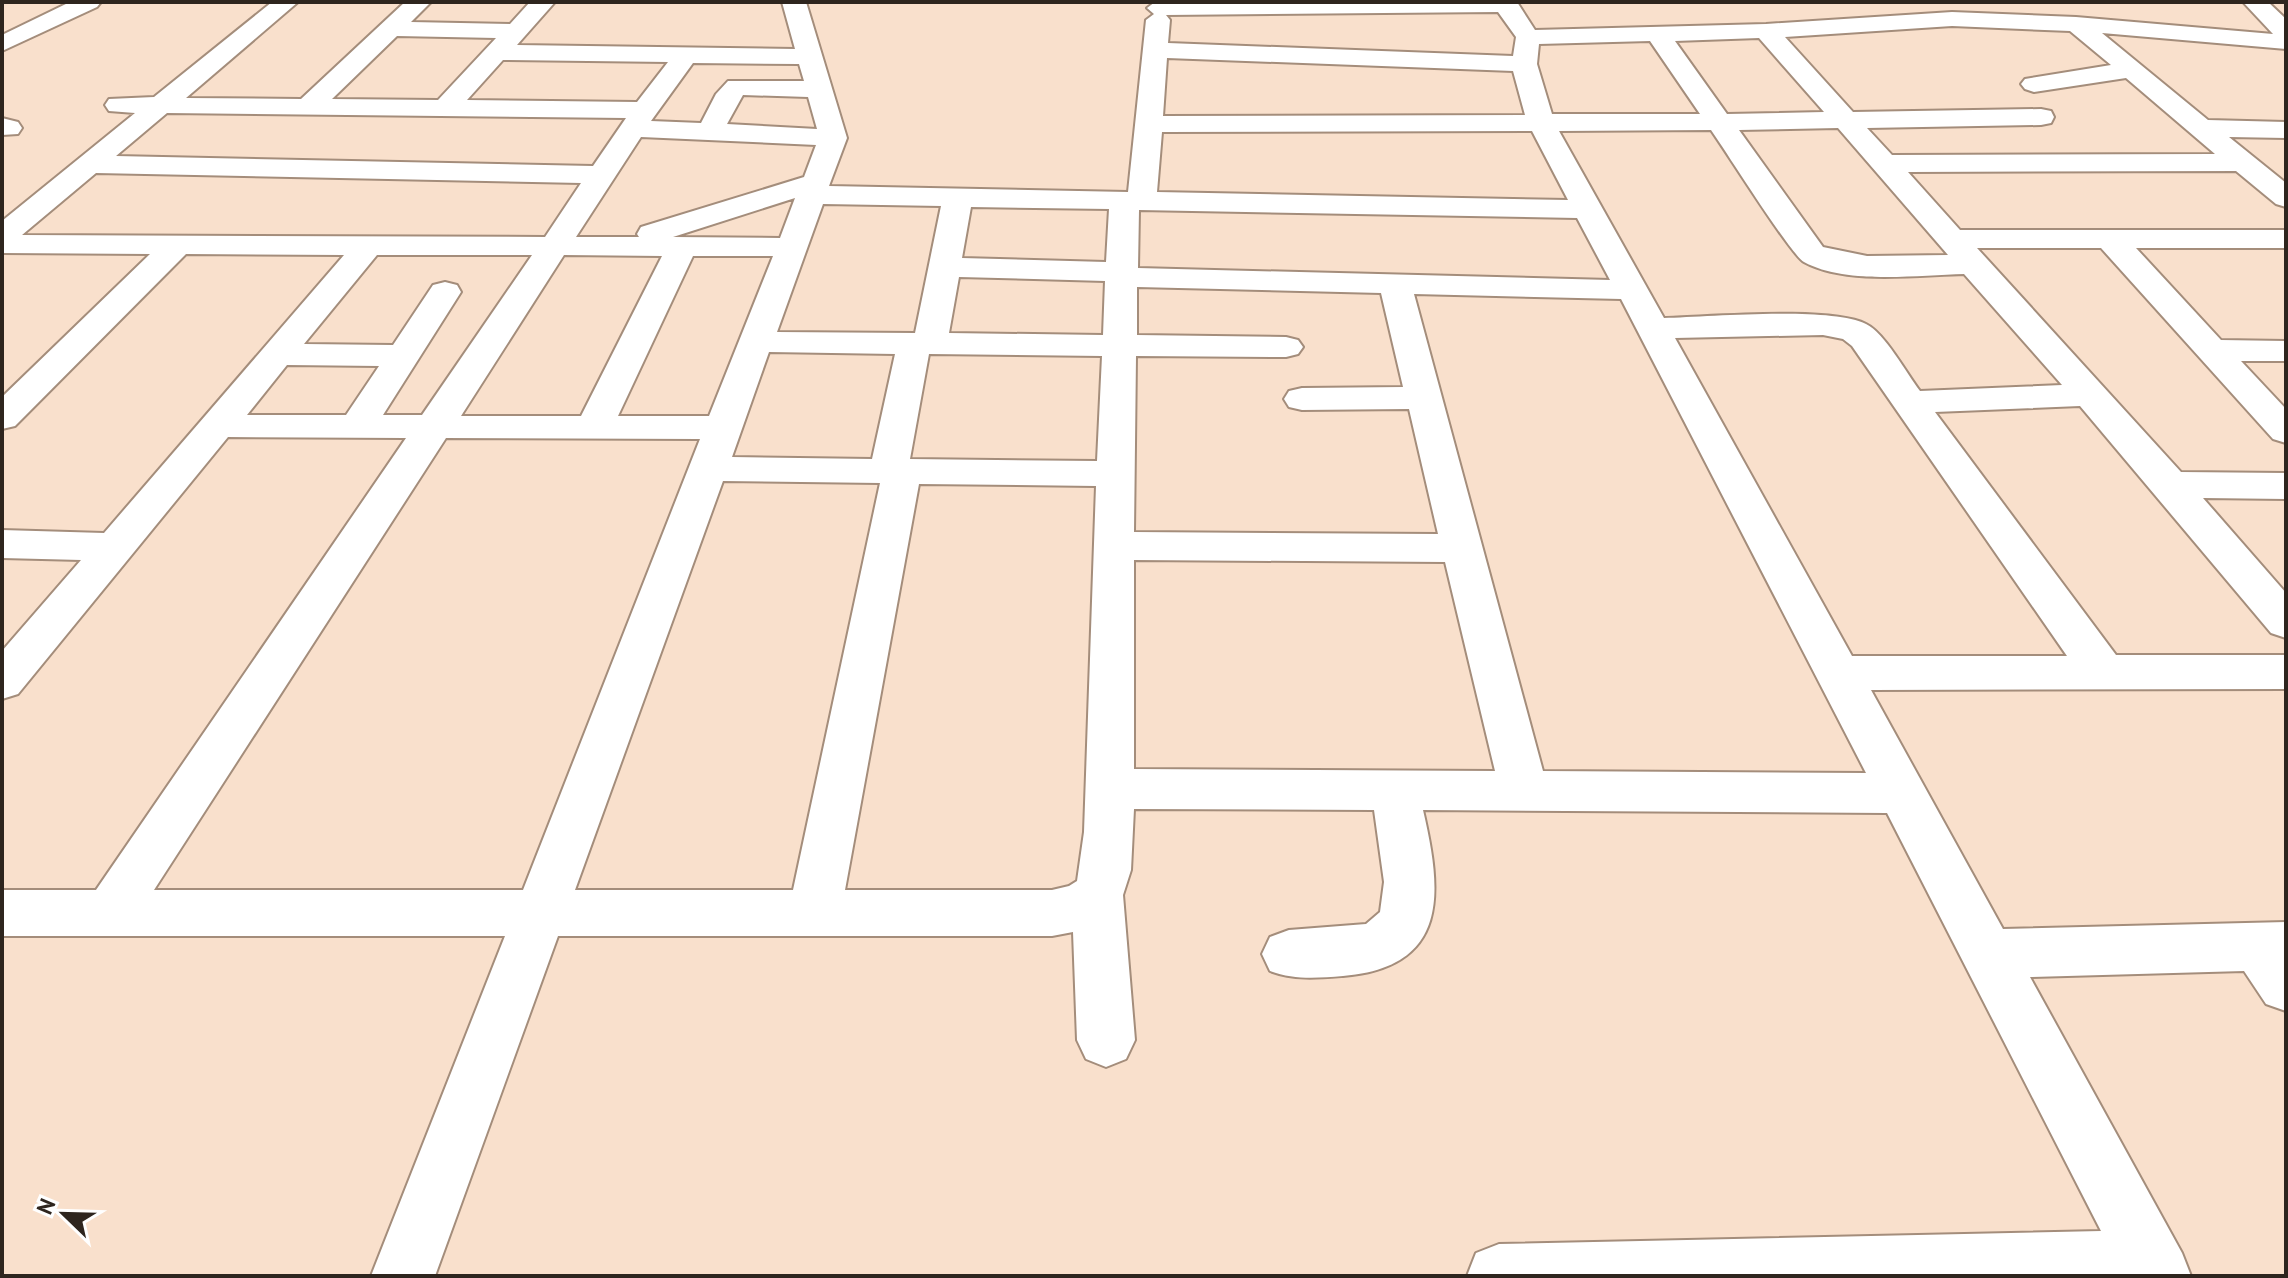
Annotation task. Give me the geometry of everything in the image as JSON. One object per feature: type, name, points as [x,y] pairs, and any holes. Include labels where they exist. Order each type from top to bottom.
[{"type":"street","points":[[2,44],[89,2]]},
{"type":"street","points":[[189,49],[249,2]]},
{"type":"street","points":[[2,236],[286,2]]},
{"type":"street","points":[[308,107],[419,2]]},
{"type":"street","points":[[445,108],[543,2]]},
{"type":"street","points":[[403,1276],[833,138],[794,2]]},
{"type":"street","points":[[1916,2],[1952,19]]},
{"type":"street","points":[[2255,2],[2286,33]]},
{"type":"street","points":[[1106,1040],[1097,895],[1106,868],[1110,789],[1112,546],[1121,274],[1149,124],[1160,5],[1356,7],[1515,27],[1657,33],[1766,31],[1952,19],[2076,24],[2286,42]]},
{"type":"street","points":[[1356,7],[1375,102]]},
{"type":"street","points":[[459,30],[477,11]]},
{"type":"street","points":[[2076,24],[2286,198]]},
{"type":"street","points":[[1156,50],[1366,58],[1515,27]]},
{"type":"street","points":[[1499,1276],[2155,1269],[1541,123],[1515,27]]},
{"type":"street","points":[[390,29],[516,31]]},
{"type":"street","points":[[1766,31],[2170,485],[2286,622]]},
{"type":"street","points":[[1657,33],[1812,254],[1822,260],[1846,264],[2110,239],[2286,239]]},
{"type":"street","points":[[497,52],[686,55],[816,73]]},
{"type":"street","points":[[110,913],[602,175],[686,55]]},
{"type":"street","points":[[2034,84],[2131,70]]},
{"type":"street","points":[[710,132],[729,94],[737,87],[816,73]]},
{"type":"street","points":[[95,123],[153,77]]},
{"type":"street","points":[[1149,124],[1375,102],[1541,123],[2041,117]]},
{"type":"street","points":[[118,105],[445,108],[640,119],[710,132],[833,138]]},
{"type":"street","points":[[2201,128],[2286,130]]},
{"type":"street","points":[[1884,164],[2242,162]]},
{"type":"street","points":[[88,164],[602,175]]},
{"type":"street","points":[[611,247],[814,188],[958,198],[1588,209]]},
{"type":"street","points":[[815,911],[895,472],[922,344],[945,267],[958,198]]},
{"type":"street","points":[[2110,239],[2286,431]]},
{"type":"street","points":[[2,244],[792,247]]},
{"type":"street","points":[[2,418],[177,245]]},
{"type":"street","points":[[11,661],[116,547],[368,246]]},
{"type":"street","points":[[594,428],[682,247]]},
{"type":"street","points":[[945,267],[1632,290]]},
{"type":"street","points":[[1395,284],[1524,791]]},
{"type":"street","points":[[357,427],[445,292]]},
{"type":"street","points":[[1652,328],[1823,325],[1846,328],[1864,339],[2103,672]]},
{"type":"street","points":[[757,342],[1286,347]]},
{"type":"street","points":[[2211,350],[2286,351]]},
{"type":"street","points":[[278,354],[403,356]]},
{"type":"street","points":[[1909,402],[2090,395]]},
{"type":"street","points":[[1302,399],[1425,398]]},
{"type":"street","points":[[217,426],[724,428]]},
{"type":"street","points":[[708,469],[1114,474]]},
{"type":"street","points":[[2170,485],[2286,486]]},
{"type":"street","points":[[2,544],[116,547]]},
{"type":"street","points":[[1112,546],[1462,548]]},
{"type":"street","points":[[1838,673],[2286,672]]},
{"type":"street","points":[[1110,789],[1902,793]]},
{"type":"street","points":[[1289,954],[1370,948],[1388,940],[1404,925],[1410,907],[1410,886],[1395,791]]},
{"type":"street","points":[[2,913],[1052,913],[1078,907],[1097,895]]},
{"type":"street","points":[[1988,954],[2276,959]]}]
